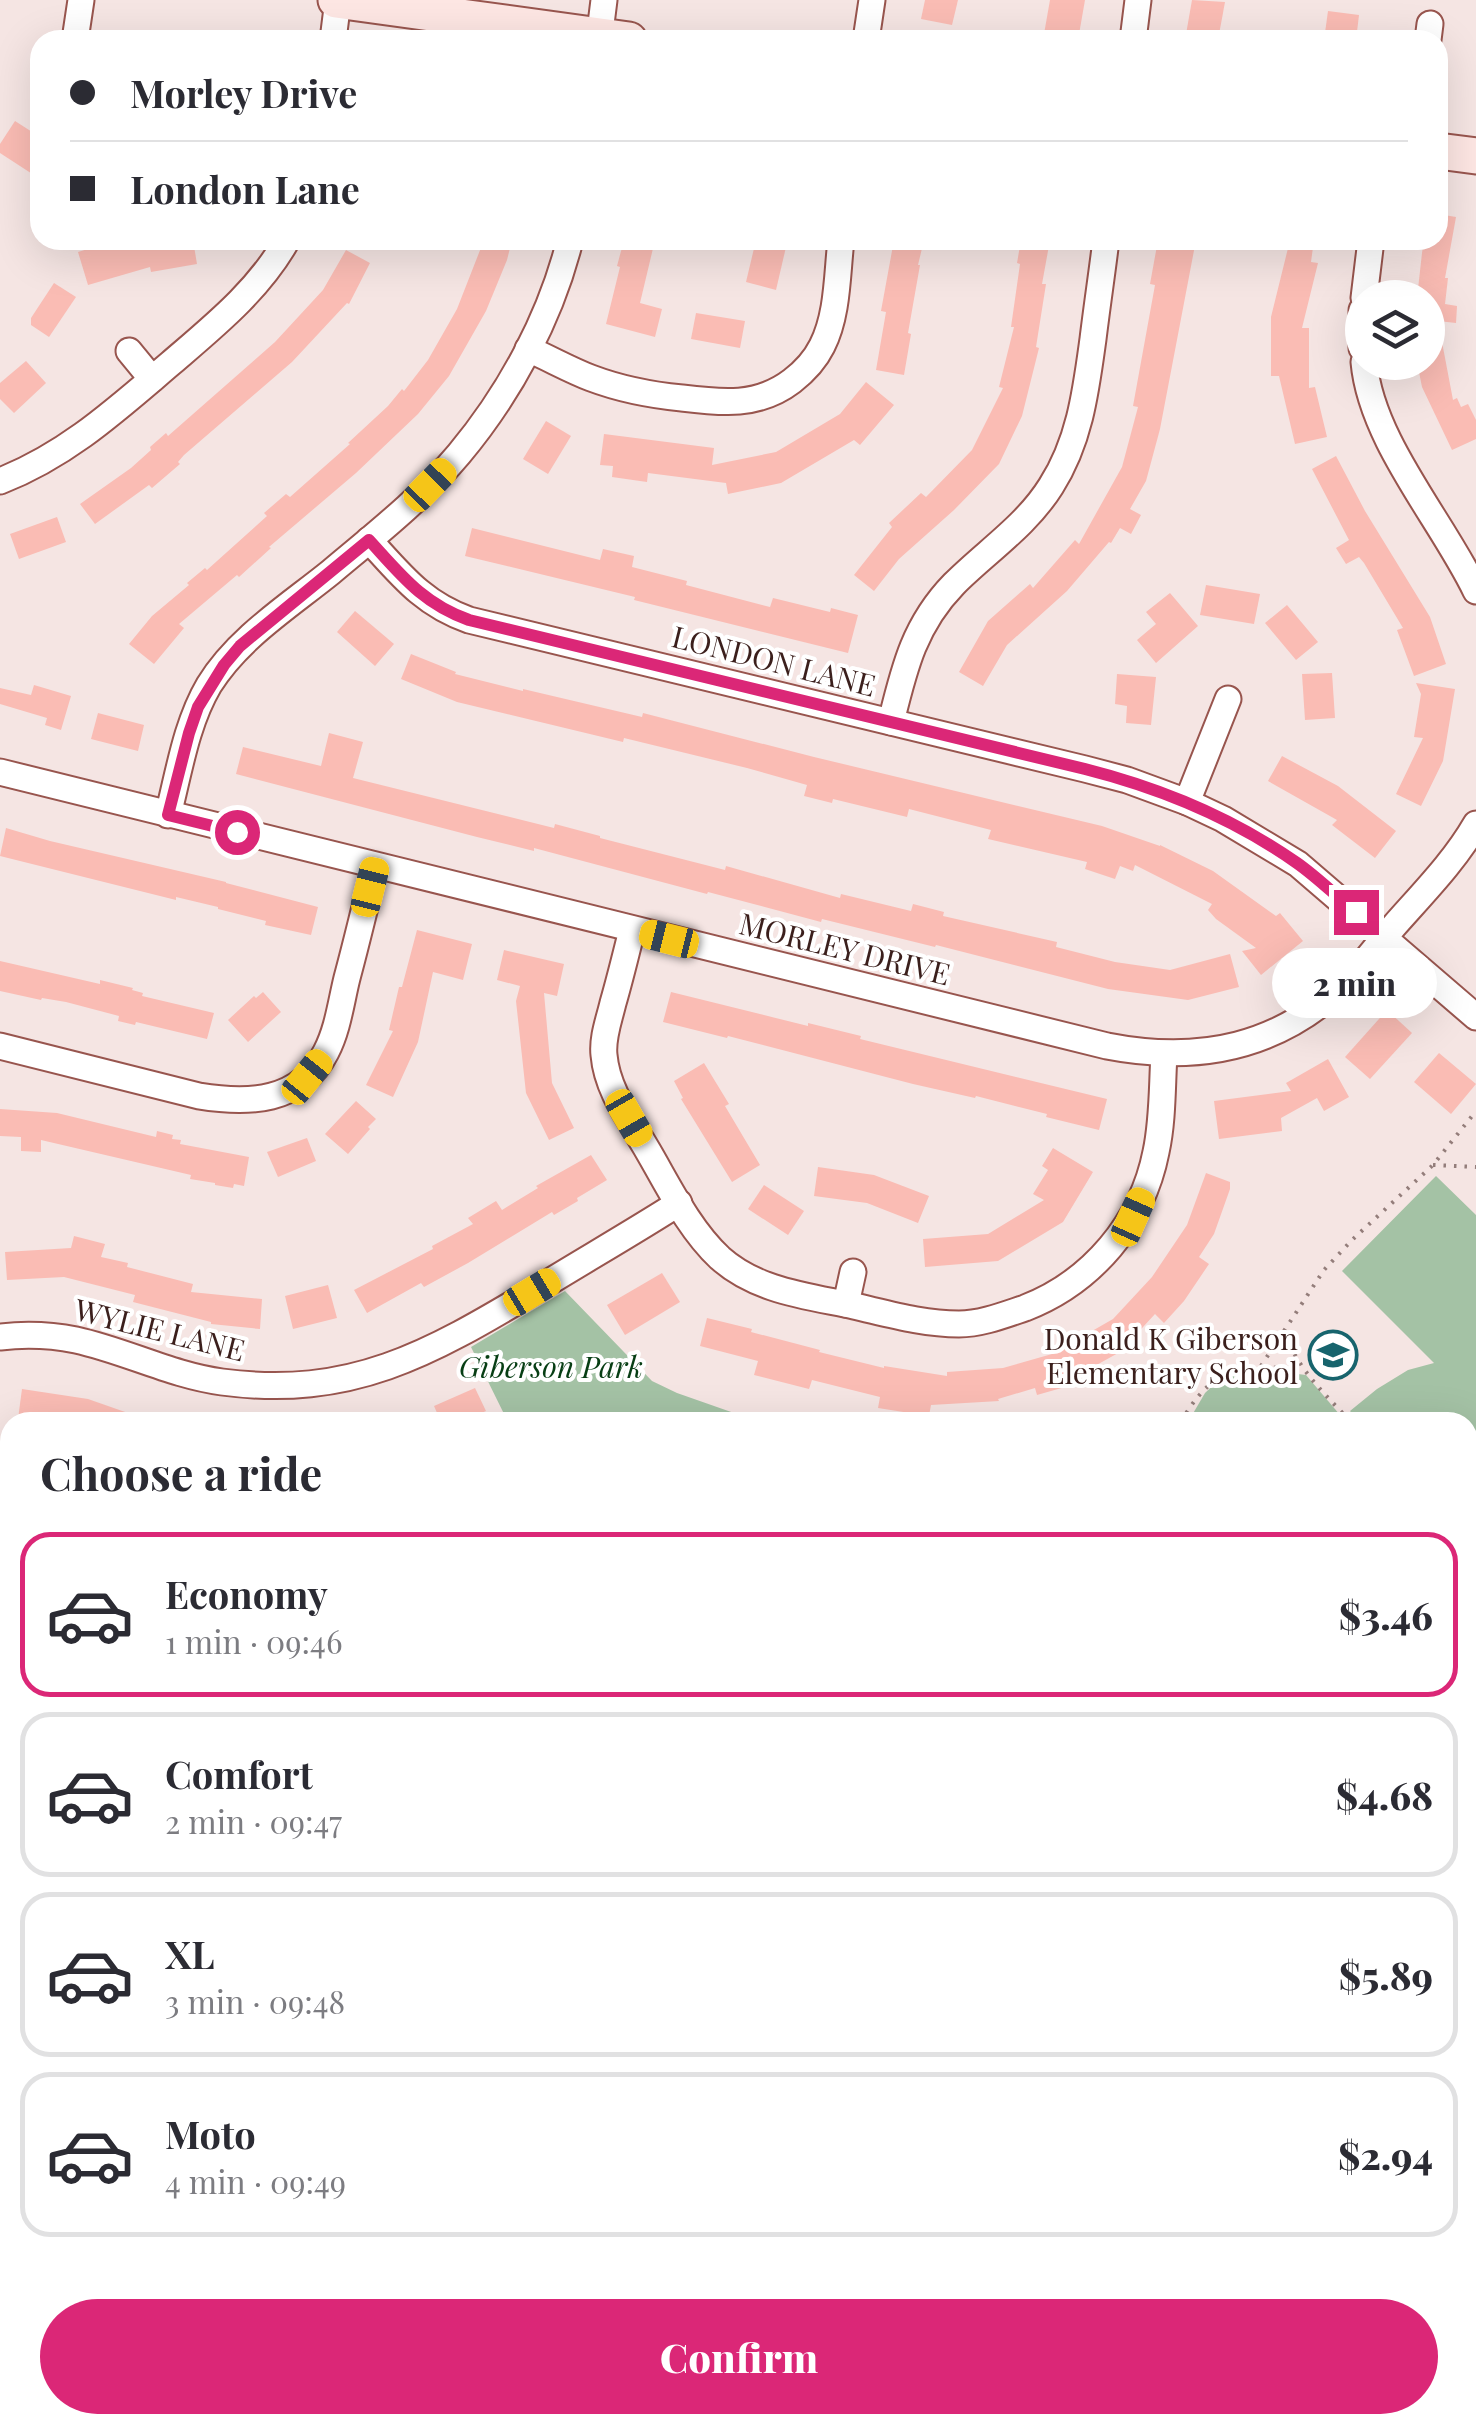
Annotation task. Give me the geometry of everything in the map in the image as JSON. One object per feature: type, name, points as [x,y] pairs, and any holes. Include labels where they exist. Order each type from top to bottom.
[{"type":"main road","points":[[338,0],[546,30]]},
{"type":"main road","points":[[1448,152],[1476,156]]},
{"type":"street","points":[[76,30],[80,0]]},
{"type":"street","points":[[334,30],[338,0]]},
{"type":"street","points":[[604,0],[608,30]]},
{"type":"street","points":[[868,30],[872,0]]},
{"type":"street","points":[[1134,30],[1138,0]]},
{"type":"street","points":[[0,481],[25,471],[90,432],[253,288],[282,250]]},
{"type":"street","points":[[168,815],[198,707],[224,665],[240,646],[369,540],[459,455],[510,384],[545,313],[567,250]]},
{"type":"street","points":[[528,348],[589,378],[654,395],[721,403],[768,396],[807,369],[822,348],[832,322],[841,250]]},
{"type":"street","points":[[891,722],[916,636],[934,608],[954,584],[1033,512],[1066,461],[1085,398],[1105,250]]},
{"type":"street","points":[[1366,280],[1370,250]]},
{"type":"street","points":[[129,352],[152,379]]},
{"type":"street","points":[[1368,380],[1385,434],[1474,584]]},
{"type":"street","name":"LONDON LANE","points":[[369,540],[410,585],[446,612],[1128,780],[1187,802],[1298,864],[1476,1017]]},
{"type":"street","points":[[1187,802],[1228,699]]},
{"type":"street","name":"MORLEY DRIVE","points":[[0,772],[1107,1046],[1164,1054],[1201,1054],[1238,1046],[1299,1019],[1324,1002],[1350,978],[1447,866],[1476,824]]},
{"type":"street","points":[[0,1046],[199,1096],[229,1101],[282,1094],[307,1077],[326,1054],[375,866]]},
{"type":"street","points":[[632,930],[603,1052],[612,1090],[705,1242],[746,1277],[774,1289],[928,1322],[964,1324],[1004,1316],[1079,1280],[1133,1217],[1146,1188],[1161,1117],[1164,1054]]},
{"type":"street","name":"WYLIE LANE","points":[[0,1337],[78,1340],[174,1372],[218,1382],[272,1386],[341,1379],[381,1370],[454,1338],[679,1203]]},
{"type":"street","points":[[846,1304],[853,1272]]},
{"type":"path","points":[[1261,1366],[1324,1270],[1432,1165],[1476,1112]]},
{"type":"path","points":[[1432,1165],[1476,1167]]},
{"type":"path","points":[[1285,1332],[1302,1370],[1342,1412]]},
{"type":"path","points":[[1188,1412],[1212,1380],[1230,1373],[1261,1366],[1302,1370]]},
{"type":"green space","points":[[1436,1176],[1476,1215],[1476,1412],[1351,1412],[1377,1389],[1408,1370],[1434,1363],[1342,1271]]},
{"type":"green space","name":"Giberson Park","points":[[565,1291],[652,1381],[731,1412],[503,1412],[471,1347]]},
{"type":"green space","points":[[1246,1371],[1306,1375],[1337,1412],[1194,1412],[1205,1393],[1221,1378]]},
{"type":"building","points":[[925,0],[958,0],[952,25],[921,19]]},
{"type":"building","points":[[1050,0],[1085,0],[1080,30],[1045,30]]},
{"type":"building","points":[[1192,0],[1225,2],[1220,30],[1187,30]]},
{"type":"building","points":[[1328,11],[1359,15],[1357,30],[1325,30]]},
{"type":"building","points":[[15,121],[30,131],[30,172],[0,153],[0,144]]},
{"type":"building","points":[[1448,216],[1456,217],[1445,304],[1445,280],[1419,280],[1423,250],[1448,250]]},
{"type":"building","points":[[195,250],[197,264],[151,272],[150,267],[88,285],[78,252]]},
{"type":"building","points":[[346,250],[370,263],[349,304],[292,362],[184,455],[180,464],[152,488],[149,485],[95,524],[80,504],[131,468],[166,433],[168,436],[275,342],[323,290]]},
{"type":"building","points":[[480,250],[510,250],[486,311],[449,376],[418,414],[239,577],[179,624],[184,628],[154,664],[129,644],[187,583],[207,570],[286,494],[290,497],[350,444],[404,391],[428,360],[457,309]]},
{"type":"building","points":[[621,250],[653,250],[640,303],[662,309],[655,337],[606,324],[620,267],[617,266]]},
{"type":"building","points":[[754,250],[785,250],[776,290],[746,282]]},
{"type":"building","points":[[892,250],[922,250],[904,375],[876,370],[886,312],[881,311]]},
{"type":"building","points":[[1019,250],[1048,250],[1036,347],[1039,348],[1022,416],[999,464],[899,559],[874,591],[854,575],[892,527],[889,523],[921,493],[926,497],[972,450],[1003,388],[999,387],[1014,327],[1020,264]]},
{"type":"building","points":[[1156,250],[1194,250],[1160,429],[1146,481],[1130,509],[1141,515],[1131,534],[1120,528],[1067,591],[1007,645],[983,686],[959,672],[988,621],[1030,584],[1033,588],[1075,540],[1079,544],[1122,467],[1138,407],[1133,406],[1155,285],[1150,284]]},
{"type":"building","points":[[1288,250],[1313,250],[1311,262],[1318,263],[1302,328],[1309,328],[1309,388],[1315,387],[1327,437],[1295,444],[1279,376],[1271,376],[1271,317]]},
{"type":"building","points":[[54,283],[76,297],[49,337],[31,325],[31,318]]},
{"type":"building","points":[[1445,304],[1457,306],[1456,323],[1445,322]]},
{"type":"building","points":[[696,313],[745,321],[740,348],[691,339]]},
{"type":"building","points":[[1445,358],[1453,400],[1457,398],[1461,407],[1468,404],[1476,420],[1476,439],[1452,450],[1421,380],[1445,380]]},
{"type":"building","points":[[26,361],[46,383],[14,413],[0,399],[0,383]]},
{"type":"building","points":[[866,382],[894,405],[860,445],[854,440],[781,483],[728,494],[726,483],[648,473],[647,482],[612,477],[613,466],[600,465],[604,434],[714,448],[712,465],[776,452],[840,414]]},
{"type":"building","points":[[546,421],[571,436],[548,474],[523,459]]},
{"type":"building","points":[[1336,456],[1430,617],[1446,664],[1414,676],[1397,630],[1403,628],[1364,563],[1359,557],[1346,564],[1336,548],[1349,540],[1312,469]]},
{"type":"building","points":[[57,517],[66,542],[19,559],[10,534]]},
{"type":"building","points":[[472,528],[600,560],[603,549],[634,556],[632,567],[770,607],[773,598],[858,615],[848,653],[465,556]]},
{"type":"building","points":[[1206,585],[1260,594],[1254,624],[1200,615]]},
{"type":"building","points":[[1170,593],[1198,626],[1156,663],[1137,640],[1156,624],[1146,612]]},
{"type":"building","points":[[1287,605],[1318,642],[1296,660],[1265,623]]},
{"type":"building","points":[[355,611],[394,644],[375,666],[337,632]]},
{"type":"building","points":[[411,654],[455,674],[523,691],[642,717],[643,713],[1102,826],[1160,845],[1213,871],[1276,916],[1280,913],[1303,941],[1261,975],[1242,951],[1256,948],[1216,919],[1208,910],[1212,904],[1135,865],[1133,871],[1120,866],[1115,879],[1085,869],[1087,862],[988,839],[991,830],[909,809],[907,817],[833,799],[832,803],[804,796],[807,785],[747,768],[457,702],[401,679]]},
{"type":"building","points":[[1332,673],[1335,718],[1305,720],[1302,674]]},
{"type":"building","points":[[1117,674],[1156,677],[1151,725],[1126,723],[1127,706],[1115,704]]},
{"type":"building","points":[[1416,683],[1455,689],[1443,761],[1421,806],[1396,794],[1423,738],[1414,737],[1421,694]]},
{"type":"building","points":[[34,685],[71,696],[61,730],[45,725],[47,718],[0,704],[0,688],[31,695]]},
{"type":"building","points":[[98,713],[144,725],[138,751],[91,739]]},
{"type":"building","points":[[329,733],[363,742],[353,778],[554,828],[555,824],[725,870],[726,866],[840,898],[841,894],[911,911],[913,904],[944,912],[943,916],[1057,942],[1056,947],[1115,962],[1170,970],[1230,954],[1239,987],[1188,1000],[1108,989],[936,945],[707,894],[236,774],[243,747],[321,766]]},
{"type":"building","points":[[1282,756],[1338,786],[1396,831],[1375,858],[1332,825],[1337,820],[1268,781]]},
{"type":"building","points":[[6,828],[318,907],[311,935],[265,925],[266,921],[218,907],[0,856]]},
{"type":"building","points":[[417,930],[472,944],[463,980],[433,972],[418,1042],[393,1097],[366,1085],[393,1031],[389,1030],[399,987]]},
{"type":"building","points":[[504,950],[564,964],[557,996],[544,993],[552,1083],[574,1128],[549,1140],[526,1093],[516,1001],[520,986],[497,980]]},
{"type":"building","points":[[0,961],[133,988],[142,996],[214,1013],[207,1039],[118,1021],[119,1016],[66,1002],[0,991]]},
{"type":"building","points":[[263,992],[281,1012],[248,1042],[228,1020]]},
{"type":"building","points":[[671,992],[1107,1099],[1099,1130],[976,1096],[663,1022]]},
{"type":"building","points":[[1387,1010],[1412,1033],[1370,1079],[1345,1057]]},
{"type":"building","points":[[1439,1053],[1476,1084],[1451,1114],[1414,1082]]},
{"type":"building","points":[[1328,1059],[1349,1097],[1324,1111],[1317,1098],[1281,1118],[1282,1131],[1219,1139],[1214,1101],[1291,1091],[1286,1083]]},
{"type":"building","points":[[704,1063],[760,1165],[732,1182],[674,1081]]},
{"type":"building","points":[[356,1101],[376,1119],[348,1154],[325,1134]]},
{"type":"building","points":[[0,1109],[57,1113],[156,1137],[157,1131],[173,1135],[172,1139],[181,1140],[180,1144],[249,1157],[244,1186],[215,1185],[190,1179],[191,1175],[41,1140],[41,1152],[21,1151],[21,1137],[0,1136]]},
{"type":"building","points":[[307,1138],[316,1161],[278,1177],[267,1152]]},
{"type":"building","points":[[1053,1148],[1093,1172],[1063,1222],[998,1261],[925,1267],[923,1239],[988,1234],[1044,1200],[1033,1194],[1048,1170],[1042,1166]]},
{"type":"building","points":[[591,1155],[607,1180],[577,1198],[578,1201],[554,1215],[552,1212],[424,1287],[421,1283],[367,1313],[354,1290],[473,1224],[468,1218],[496,1201],[502,1210]]},
{"type":"building","points":[[818,1167],[874,1175],[929,1196],[918,1223],[867,1203],[814,1196]]},
{"type":"building","points":[[1206,1173],[1230,1182],[1214,1234],[1199,1257],[1209,1264],[1184,1301],[1164,1323],[1155,1314],[1120,1352],[1064,1383],[1065,1387],[1037,1395],[1035,1388],[999,1401],[931,1405],[930,1412],[904,1412],[878,1408],[880,1397],[812,1380],[809,1389],[754,1375],[758,1361],[700,1346],[707,1318],[884,1368],[947,1376],[947,1372],[1003,1368],[1052,1354],[1113,1319],[1152,1277],[1187,1225]]},
{"type":"building","points":[[764,1185],[804,1211],[788,1235],[748,1209]]},
{"type":"building","points":[[74,1236],[105,1244],[101,1257],[193,1284],[191,1292],[262,1299],[260,1329],[211,1324],[133,1302],[135,1295],[64,1277],[7,1280],[5,1252],[71,1248]]},
{"type":"building","points":[[662,1273],[680,1302],[625,1335],[607,1305]]},
{"type":"building","points":[[328,1285],[337,1318],[293,1329],[285,1296]]},
{"type":"building","points":[[475,1388],[486,1411],[437,1412],[434,1406]]},
{"type":"building","points":[[22,1389],[88,1399],[125,1412],[19,1412]]},
{"type":"place","name":"Donald K Giberson Elementary School","points":[[1333,1355]]},
{"type":"route","points":[[237,832],[168,815],[198,707],[210,684],[240,646],[369,540],[429,602],[469,620],[1085,769],[1156,790],[1260,840],[1298,864],[1356,912]]}]
